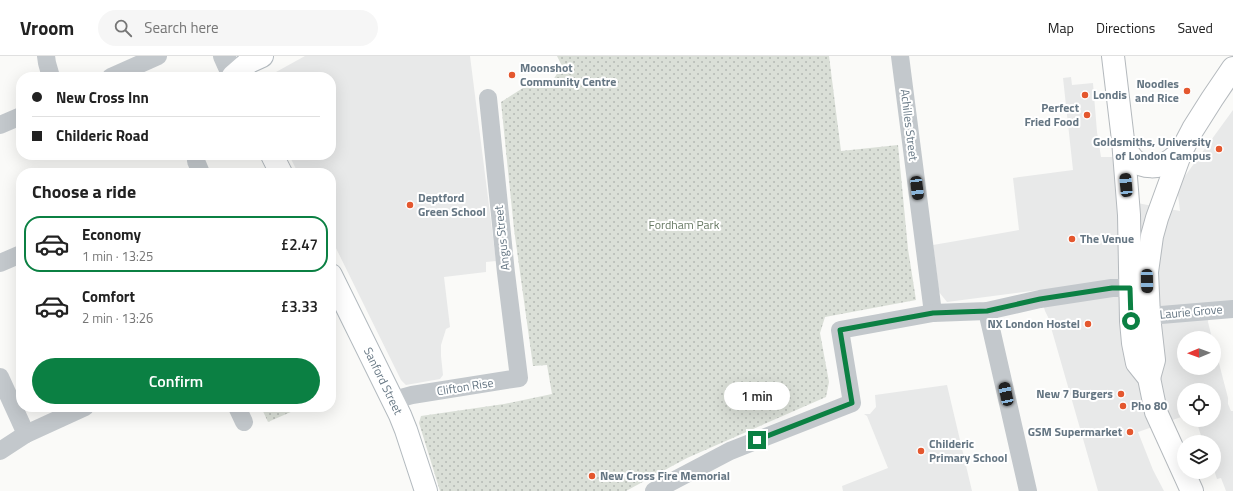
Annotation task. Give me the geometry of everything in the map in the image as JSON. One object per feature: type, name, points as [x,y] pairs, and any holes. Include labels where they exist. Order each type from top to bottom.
[{"type":"main road","points":[[238,72],[249,62],[262,56]]},
{"type":"main road","points":[[1113,56],[1123,140],[1129,221],[1130,288],[1137,363],[1148,378],[1156,412],[1192,491]]},
{"type":"main road","points":[[1148,378],[1154,360],[1149,316],[1147,272],[1152,236],[1181,152],[1204,111],[1233,68]]},
{"type":"main road","points":[[1123,140],[1127,152],[1138,164],[1159,166],[1168,162],[1181,152]]},
{"type":"main road","name":"Sanford Street","points":[[336,284],[402,399],[406,430],[420,489]]},
{"type":"street","points":[[46,56],[46,63],[49,72]]},
{"type":"street","points":[[125,72],[158,56]]},
{"type":"street","points":[[224,56],[232,72]]},
{"type":"street","name":"Achilles Street","points":[[900,56],[933,313]]},
{"type":"street","name":"Angus Street","points":[[488,98],[506,273],[519,378]]},
{"type":"street","points":[[0,125],[16,118]]},
{"type":"street","points":[[0,263],[16,256]]},
{"type":"street","points":[[654,491],[730,450],[852,403],[840,330],[933,313],[987,311],[1040,299],[1112,288],[1130,288]]},
{"type":"street","name":"Laurie Grove","points":[[1149,316],[1233,308]]},
{"type":"street","points":[[987,311],[1028,491]]},
{"type":"street","points":[[0,377],[26,434]]},
{"type":"street","name":"Clifton Rise","points":[[402,399],[519,378]]},
{"type":"street","points":[[0,451],[26,434],[74,412]]},
{"type":"shaded area","name":"Deptford Green School","points":[[305,56],[470,56],[496,261],[486,262],[486,272],[444,277],[450,327],[446,329],[441,345],[443,375],[440,379],[406,385],[401,380],[336,248],[336,168],[296,168],[292,160],[336,160],[336,72],[276,72]]},
{"type":"shaded area","points":[[1071,77],[1072,85],[1093,83],[1097,132],[1101,157],[1114,157],[1121,200],[1180,211],[1177,187],[1233,110],[1233,305],[1210,306],[1208,322],[1210,331],[1177,331],[1177,375],[1221,375],[1221,371],[1228,398],[1228,404],[1231,411],[1233,411],[1233,491],[1226,491],[1221,478],[1221,435],[1201,435],[1198,427],[1221,427],[1221,383],[1177,383],[1177,418],[1138,432],[1153,470],[1164,491],[1098,491],[1039,290],[947,302],[939,292],[933,245],[1019,230],[1013,178],[1073,170],[1063,78]]},
{"type":"shaded area","name":"Childeric Primary School","points":[[947,385],[972,491],[843,491],[842,486],[888,468],[867,416],[864,414],[870,414],[876,407],[875,395]]},
{"type":"green space","name":"Fordham Park","points":[[557,56],[829,56],[841,151],[898,145],[908,249],[916,300],[825,317],[820,333],[829,382],[826,397],[687,458],[626,491],[440,491],[419,423],[421,416],[504,404],[552,394],[547,365],[533,366],[514,229],[501,102],[537,79],[553,80],[562,66]]},
{"type":"green space","points":[[263,412],[291,412],[268,422]]},
{"type":"place","name":"Moonshot Community Centre","points":[[512,75]]},
{"type":"place","name":"Noodles and Rice","points":[[1187,91]]},
{"type":"place","name":"Londis","points":[[1085,95]]},
{"type":"place","name":"Perfect Fried Food","points":[[1087,115]]},
{"type":"place","name":"Goldsmiths, University of London Campus","points":[[1219,149]]},
{"type":"place","name":"Deptford Green School","points":[[410,205]]},
{"type":"place","name":"The Venue","points":[[1072,239]]},
{"type":"place","name":"NX London Hostel","points":[[1088,324]]},
{"type":"place","name":"New 7 Burgers","points":[[1121,394]]},
{"type":"place","name":"Pho 80","points":[[1123,406]]},
{"type":"place","name":"GSM Supermarket","points":[[1130,432]]},
{"type":"place","name":"Childeric Primary School","points":[[921,451]]},
{"type":"place","name":"New Cross Fire Memorial","points":[[592,476]]},
{"type":"route","points":[[757,440],[852,403],[840,330],[933,313],[987,311],[1040,299],[1112,288],[1130,288],[1131,321]]}]
